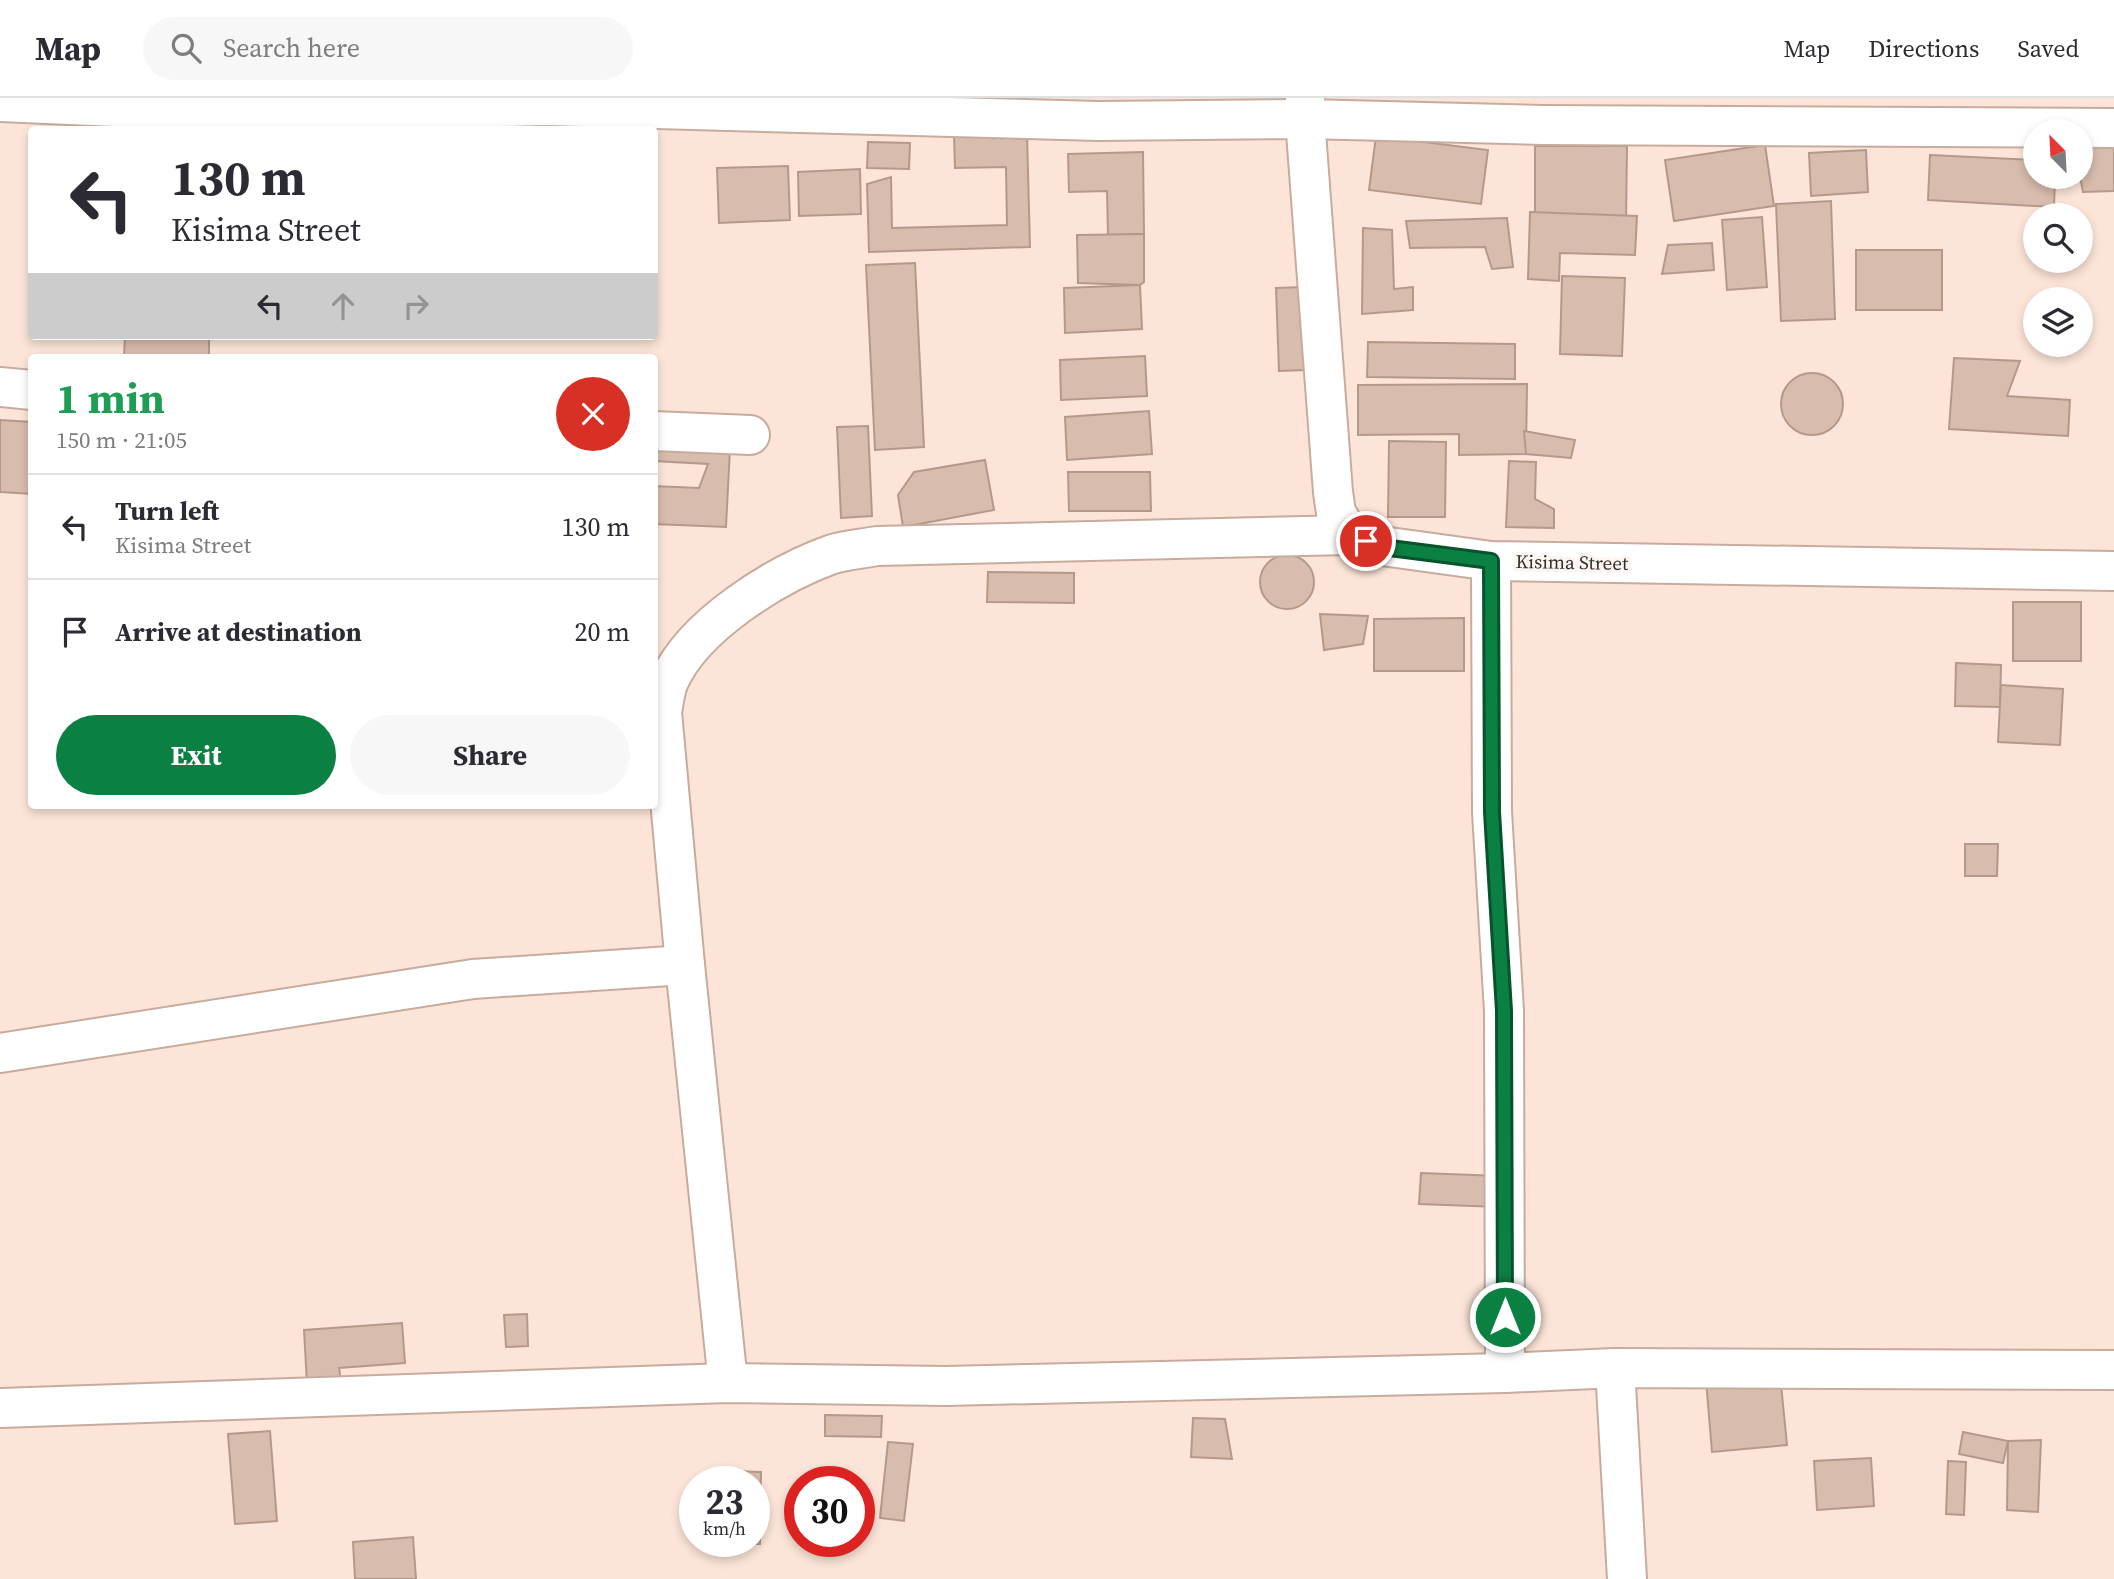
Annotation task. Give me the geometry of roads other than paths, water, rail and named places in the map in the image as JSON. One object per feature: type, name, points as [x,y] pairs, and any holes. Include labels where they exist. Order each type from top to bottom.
[{"type":"street","points":[[0,102],[249,113],[546,102],[1098,121],[1305,108],[1557,125],[2114,128]]},
{"type":"street","points":[[1305,108],[1333,492],[1336,513],[1350,535]]},
{"type":"street","points":[[0,387],[28,390]]},
{"type":"street","points":[[658,431],[750,435]]},
{"type":"street","points":[[728,1383],[662,712],[668,683],[685,652],[714,622],[776,580],[831,554],[877,547],[1350,535]]},
{"type":"street","name":"Kisima Street","points":[[1350,535],[1382,547],[1491,561],[2114,571]]},
{"type":"street","points":[[1491,561],[1492,812],[1504,1011],[1506,1373]]},
{"type":"street","points":[[0,1053],[472,979],[685,965]]},
{"type":"street","points":[[1615,1368],[1627,1579]]},
{"type":"street","points":[[0,1408],[728,1383],[946,1385],[1506,1373],[1615,1368],[2114,1370]]}]
